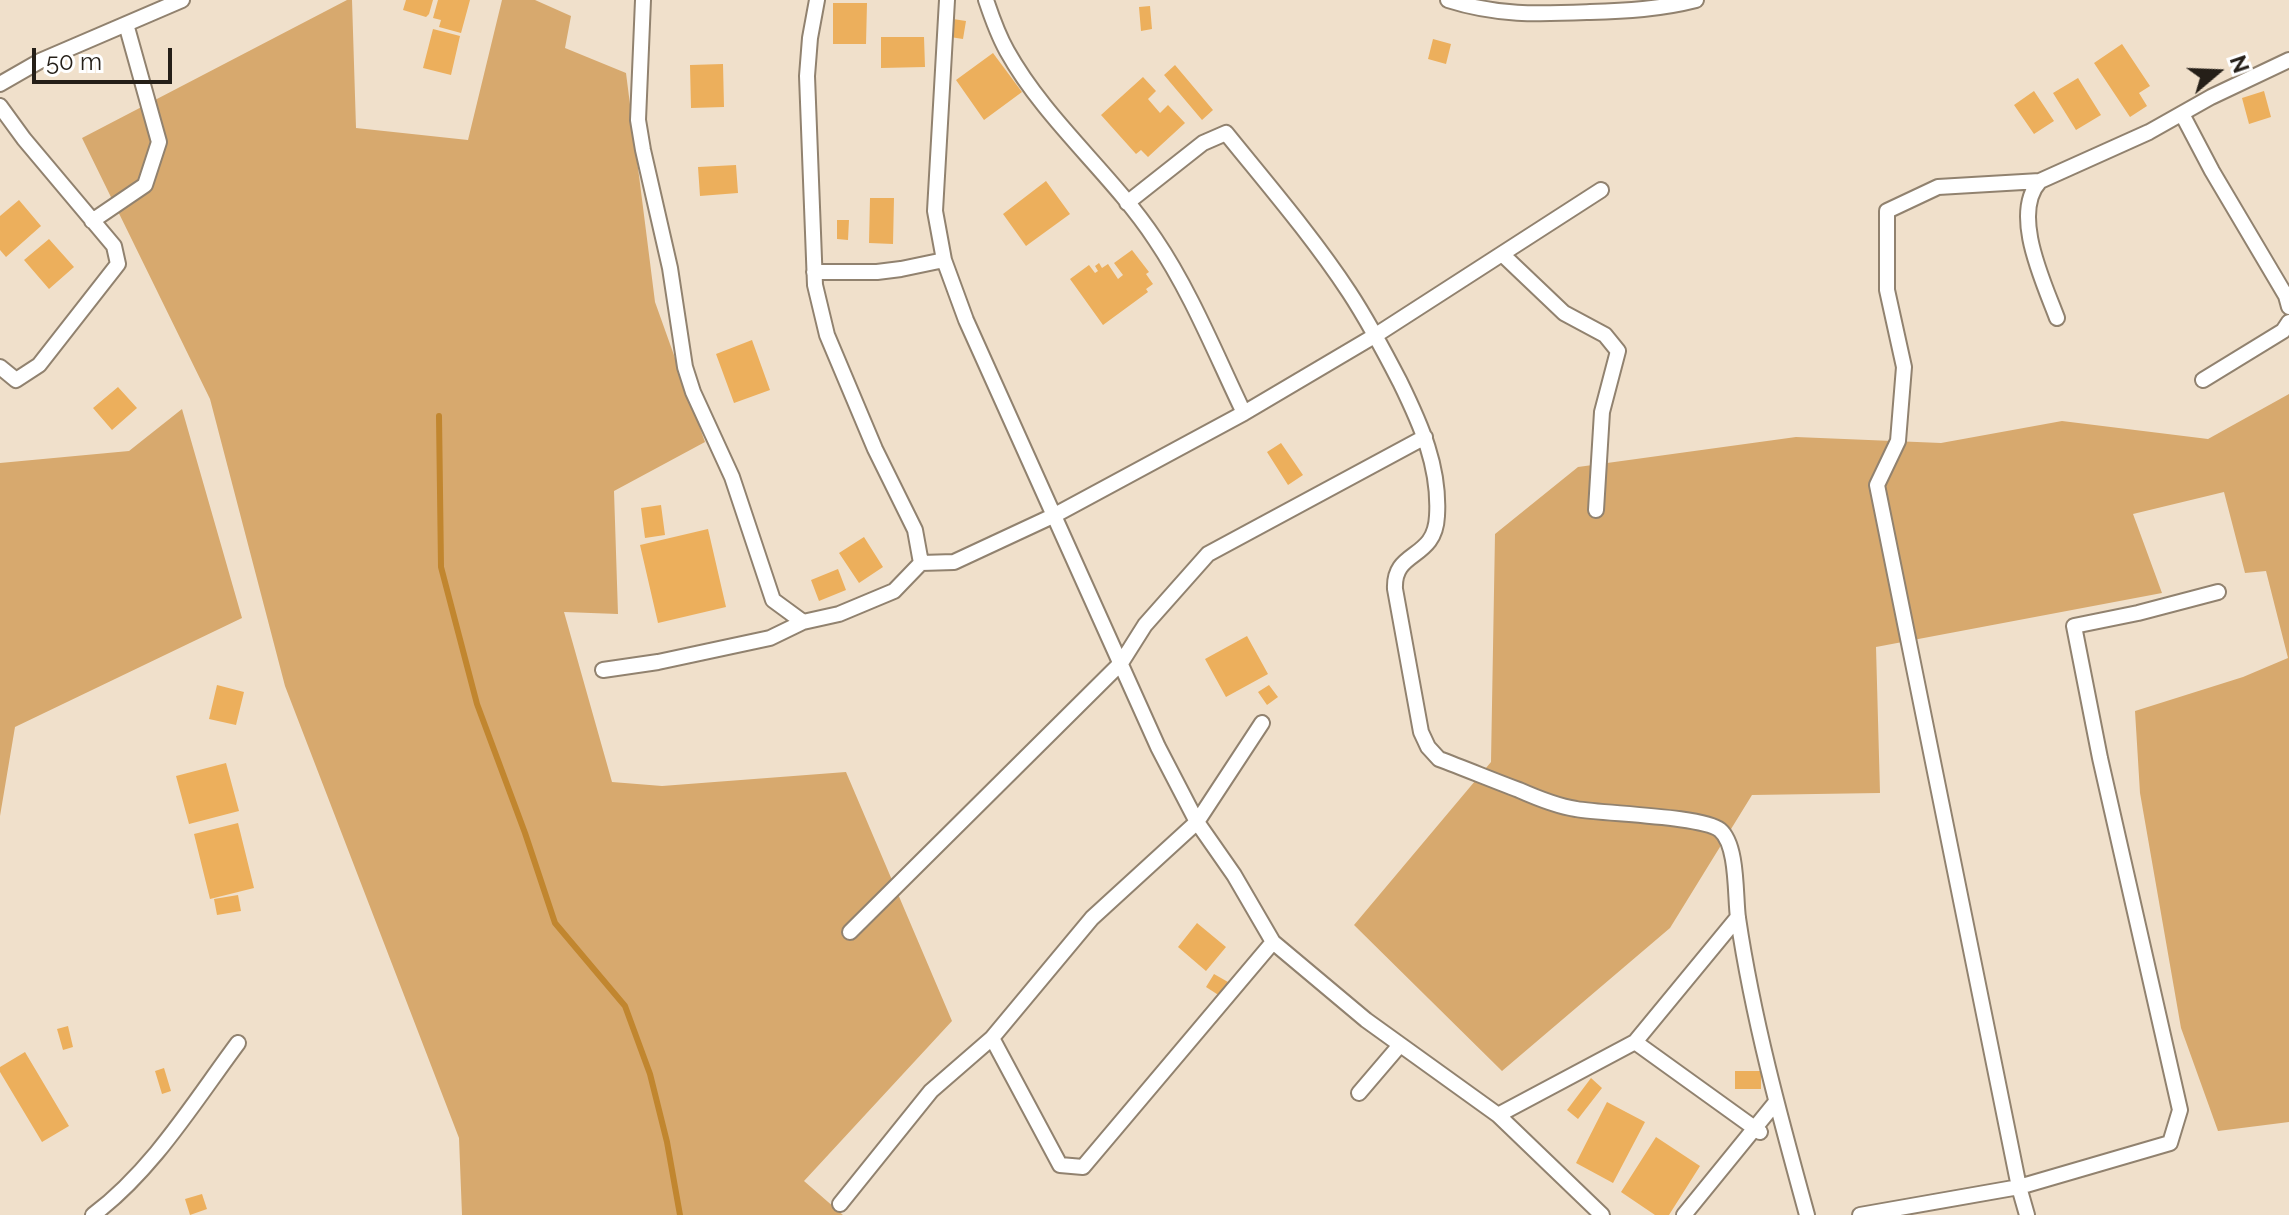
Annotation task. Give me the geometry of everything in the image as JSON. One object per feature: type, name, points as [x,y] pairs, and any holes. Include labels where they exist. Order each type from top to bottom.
[{"type":"street","points":[[0,84],[40,61],[182,0]]},
{"type":"street","points":[[643,0],[638,120],[670,268],[685,367],[693,392],[732,477],[773,600],[803,622]]},
{"type":"street","points":[[817,0],[807,76],[814,272],[819,311],[875,449],[915,530],[921,563]]},
{"type":"street","points":[[947,0],[935,211],[944,260],[966,320],[1158,747],[1197,822],[1234,875],[1273,942],[1400,1045],[1498,1115],[1602,1215]]},
{"type":"street","points":[[986,0],[1008,53],[1042,101],[1154,237],[1175,271],[1244,413]]},
{"type":"street","points":[[1448,0],[1475,9],[1642,10],[1696,0]]},
{"type":"street","points":[[92,221],[145,185],[159,142],[126,24]]},
{"type":"street","points":[[2027,1215],[1877,485],[1898,441],[1904,367],[1887,290],[1887,211],[1938,187],[2040,181],[2149,132],[2289,60]]},
{"type":"street","points":[[0,106],[114,246],[118,264],[39,365],[16,380],[0,367]]},
{"type":"street","points":[[2182,114],[2286,296],[2289,307]]},
{"type":"street","points":[[1127,203],[1203,143],[1226,133],[1320,250],[1376,335],[1419,421],[1436,481],[1438,518],[1433,537],[1425,548],[1400,565],[1394,576],[1421,732],[1428,747],[1439,759],[1574,809],[1645,815],[1706,824],[1719,829],[1731,849],[1738,917],[1753,1002],[1807,1215]]},
{"type":"street","points":[[2040,181],[2029,198],[2030,239],[2057,318]]},
{"type":"street","points":[[603,670],[658,662],[770,638],[803,622],[839,614],[894,591],[921,563],[954,562],[1055,515],[1244,413],[1376,335],[1601,190]]},
{"type":"street","points":[[1502,254],[1564,313],[1605,335],[1618,351],[1602,412],[1596,510]]},
{"type":"street","points":[[814,272],[889,271],[944,260]]},
{"type":"street","points":[[2203,380],[2283,331],[2289,322]]},
{"type":"street","points":[[850,932],[1121,663],[1145,625],[1208,554],[1425,437]]},
{"type":"street","points":[[1860,1215],[2019,1187],[2170,1143],[2180,1110],[2100,758],[2074,626],[2218,592]]},
{"type":"street","points":[[840,1204],[931,1091],[992,1038],[1092,918],[1197,822],[1262,723]]},
{"type":"street","points":[[1498,1115],[1635,1042],[1738,917]]},
{"type":"street","points":[[992,1038],[1060,1165],[1083,1167],[1273,942]]},
{"type":"street","points":[[1635,1042],[1757,1130]]},
{"type":"street","points":[[93,1215],[117,1196],[154,1155],[238,1043]]},
{"type":"street","points":[[1359,1093],[1400,1045]]},
{"type":"street","points":[[1684,1215],[1757,1130],[1776,1102]]},
{"type":"shaded area","points":[[352,0],[356,128],[468,140],[502,0],[535,0],[571,16],[565,48],[626,73],[655,302],[705,442],[614,491],[618,614],[564,612],[612,782],[662,786],[846,772],[952,1021],[804,1181],[843,1215],[462,1215],[459,1138],[285,686],[210,399],[82,138]]},
{"type":"shaded area","points":[[2289,394],[2289,1122],[2218,1131],[2181,1028],[2140,793],[2135,711],[2243,677],[2288,658],[2266,571],[2245,573],[2224,492],[2133,514],[2162,593],[1876,647],[1880,793],[1752,795],[1670,928],[1502,1071],[1354,925],[1491,762],[1495,534],[1578,467],[1796,437],[1941,443],[2062,421],[2208,439]]},
{"type":"shaded area","points":[[182,409],[242,618],[15,727],[0,816],[0,463],[129,451]]},
{"type":"building","points":[[406,0],[433,0],[426,17],[403,10]]},
{"type":"building","points":[[438,0],[470,0],[461,33],[439,27],[441,20],[433,18]]},
{"type":"building","points":[[833,3],[867,3],[866,44],[833,44]]},
{"type":"building","points":[[1150,6],[1152,29],[1141,31],[1139,7]]},
{"type":"building","points":[[953,19],[966,21],[963,39],[950,37]]},
{"type":"building","points":[[433,29],[460,36],[451,75],[423,68]]},
{"type":"building","points":[[881,37],[924,37],[925,67],[881,68]]},
{"type":"building","points":[[1433,39],[1451,44],[1446,64],[1428,59]]},
{"type":"building","points":[[2122,44],[2150,86],[2139,93],[2147,106],[2130,117],[2094,63]]},
{"type":"building","points":[[993,53],[1022,92],[984,120],[956,80]]},
{"type":"building","points":[[723,64],[724,107],[691,108],[690,65]]},
{"type":"building","points":[[1175,65],[1213,110],[1202,120],[1164,75]]},
{"type":"building","points":[[1143,77],[1156,91],[1148,99],[1160,113],[1168,105],[1185,123],[1148,157],[1141,150],[1136,154],[1101,115]]},
{"type":"building","points":[[2078,78],[2101,115],[2076,130],[2053,93]]},
{"type":"building","points":[[2034,91],[2054,121],[2034,134],[2014,105]]},
{"type":"building","points":[[2264,91],[2271,117],[2249,124],[2242,98]]},
{"type":"building","points":[[736,165],[738,193],[700,196],[698,167]]},
{"type":"building","points":[[1046,181],[1070,214],[1026,246],[1003,214]]},
{"type":"building","points":[[870,198],[894,198],[893,244],[869,243]]},
{"type":"building","points":[[19,200],[41,226],[6,257],[0,250],[0,216]]},
{"type":"building","points":[[837,220],[849,220],[848,240],[837,239]]},
{"type":"building","points":[[49,239],[74,267],[49,289],[24,260]]},
{"type":"building","points":[[1132,250],[1149,272],[1146,274],[1153,284],[1146,289],[1148,292],[1103,325],[1070,279],[1089,265],[1095,273],[1098,271],[1095,266],[1099,263],[1102,268],[1108,264],[1118,279],[1123,275],[1114,263]]},
{"type":"building","points":[[752,340],[770,390],[734,403],[716,354]]},
{"type":"building","points":[[118,387],[137,408],[112,430],[93,408]]},
{"type":"building","points":[[1281,443],[1303,475],[1288,485],[1267,452]]},
{"type":"building","points":[[661,505],[665,535],[645,538],[641,508]]},
{"type":"building","points":[[708,529],[726,607],[658,623],[640,545]]},
{"type":"building","points":[[864,537],[883,567],[859,583],[839,553]]},
{"type":"building","points":[[838,569],[846,590],[819,601],[811,580]]},
{"type":"building","points":[[1247,636],[1268,674],[1226,697],[1205,659]]},
{"type":"building","points":[[217,685],[244,692],[236,725],[209,719]]},
{"type":"building","points":[[1269,685],[1278,697],[1267,705],[1258,692]]},
{"type":"building","points":[[226,763],[239,811],[189,824],[176,776]]},
{"type":"building","points":[[238,823],[254,888],[210,899],[194,834]]},
{"type":"building","points":[[238,895],[241,911],[217,915],[214,899]]},
{"type":"building","points":[[1197,923],[1226,947],[1206,971],[1178,947]]},
{"type":"building","points":[[1214,974],[1228,982],[1220,996],[1206,987]]},
{"type":"building","points":[[68,1026],[73,1047],[63,1050],[57,1029]]},
{"type":"building","points":[[25,1052],[69,1126],[42,1142],[0,1072],[0,1067]]},
{"type":"building","points":[[164,1068],[171,1091],[162,1094],[155,1071]]},
{"type":"building","points":[[1735,1071],[1761,1071],[1761,1089],[1735,1089]]},
{"type":"building","points":[[1591,1078],[1602,1088],[1578,1119],[1567,1110]]},
{"type":"building","points":[[1607,1102],[1645,1122],[1613,1183],[1576,1163]]},
{"type":"building","points":[[1656,1137],[1700,1166],[1669,1215],[1655,1215],[1621,1192]]},
{"type":"building","points":[[202,1194],[207,1209],[190,1215],[185,1199]]},
{"type":"waterway","points":[[439,416],[441,567],[477,704],[555,923],[625,1006],[650,1074],[667,1142],[680,1215]]}]
